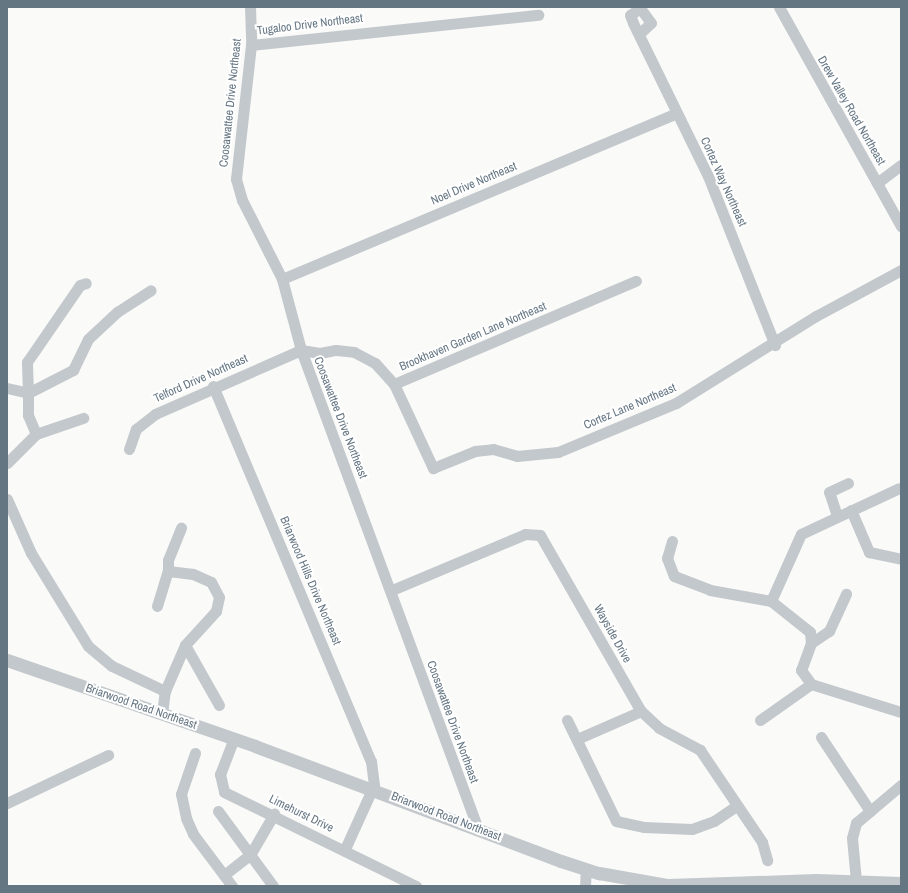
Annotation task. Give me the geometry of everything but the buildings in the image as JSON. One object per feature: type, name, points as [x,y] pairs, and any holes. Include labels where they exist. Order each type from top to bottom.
[{"type":"street","name":"Coosawattee Drive Northeast","points":[[250,7],[251,45],[236,179],[242,200],[282,279],[301,350],[392,590],[478,829]]},
{"type":"street","name":"Drew Valley Road Northeast","points":[[779,7],[901,226]]},
{"type":"street","name":"Tugaloo Drive Northeast","points":[[251,45],[538,15]]},
{"type":"street","name":"Cortez Way Northeast","points":[[638,34],[708,176],[774,345]]},
{"type":"street","name":"Noel Drive Northeast","points":[[282,279],[676,113]]},
{"type":"street","points":[[877,183],[901,165]]},
{"type":"street","name":"Cortez Lane Northeast","points":[[394,384],[433,468],[475,450],[493,449],[517,456],[558,452],[676,403],[774,345],[816,316],[901,270]]},
{"type":"street","name":"Brookhaven Garden Lane Northeast","points":[[301,350],[354,352],[375,363],[394,384],[636,281]]},
{"type":"street","points":[[36,434],[28,415],[27,362],[80,285],[86,282]]},
{"type":"street","points":[[7,388],[28,393],[73,370],[88,339],[117,312],[151,290]]},
{"type":"street","name":"Telford Drive Northeast","points":[[129,449],[136,429],[155,414],[213,386],[301,350]]},
{"type":"street","name":"Briarwood Hills Drive Northeast","points":[[213,386],[347,700],[370,761],[372,788]]},
{"type":"street","points":[[7,463],[36,434],[83,418]]},
{"type":"street","points":[[837,516],[829,492],[848,484]]},
{"type":"street","points":[[771,601],[801,534],[899,488]]},
{"type":"street","points":[[7,499],[32,553],[88,646],[112,666],[165,691]]},
{"type":"street","points":[[851,510],[869,552],[901,559]]},
{"type":"street","points":[[157,606],[168,571],[168,560],[181,528]]},
{"type":"street","name":"Wayside Drive","points":[[392,590],[525,534],[540,535],[641,711],[659,728],[700,750],[736,806],[762,842],[768,860]]},
{"type":"street","points":[[672,541],[666,558],[674,576],[710,590],[771,601],[810,632],[811,643],[802,670],[811,684],[901,712]]},
{"type":"street","points":[[162,714],[165,691],[186,645],[216,611],[219,597],[211,582],[193,574],[168,571]]},
{"type":"street","points":[[811,643],[829,631],[846,594]]},
{"type":"street","points":[[186,645],[219,705]]},
{"type":"street","name":"Briarwood Road Northeast","points":[[7,660],[234,738],[372,788],[586,869],[668,885],[835,883],[853,881],[901,883]]},
{"type":"street","points":[[760,720],[811,684]]},
{"type":"street","points":[[577,739],[641,711]]},
{"type":"street","points":[[567,720],[577,739],[608,810],[616,821],[644,827],[692,828],[714,821],[736,806]]},
{"type":"street","points":[[821,737],[870,811]]},
{"type":"street","name":"Limehurst Drive","points":[[234,738],[220,774],[224,792],[274,814],[346,849],[416,886]]},
{"type":"street","points":[[195,753],[181,794],[186,818],[193,834],[232,886]]},
{"type":"street","points":[[7,804],[108,755]]},
{"type":"street","points":[[853,881],[849,847],[856,823],[901,786]]},
{"type":"street","points":[[346,849],[372,788]]},
{"type":"street","points":[[218,811],[273,886]]},
{"type":"street","points":[[224,875],[250,855],[274,814]]},
{"type":"street","points":[[585,886],[586,869]]}]
